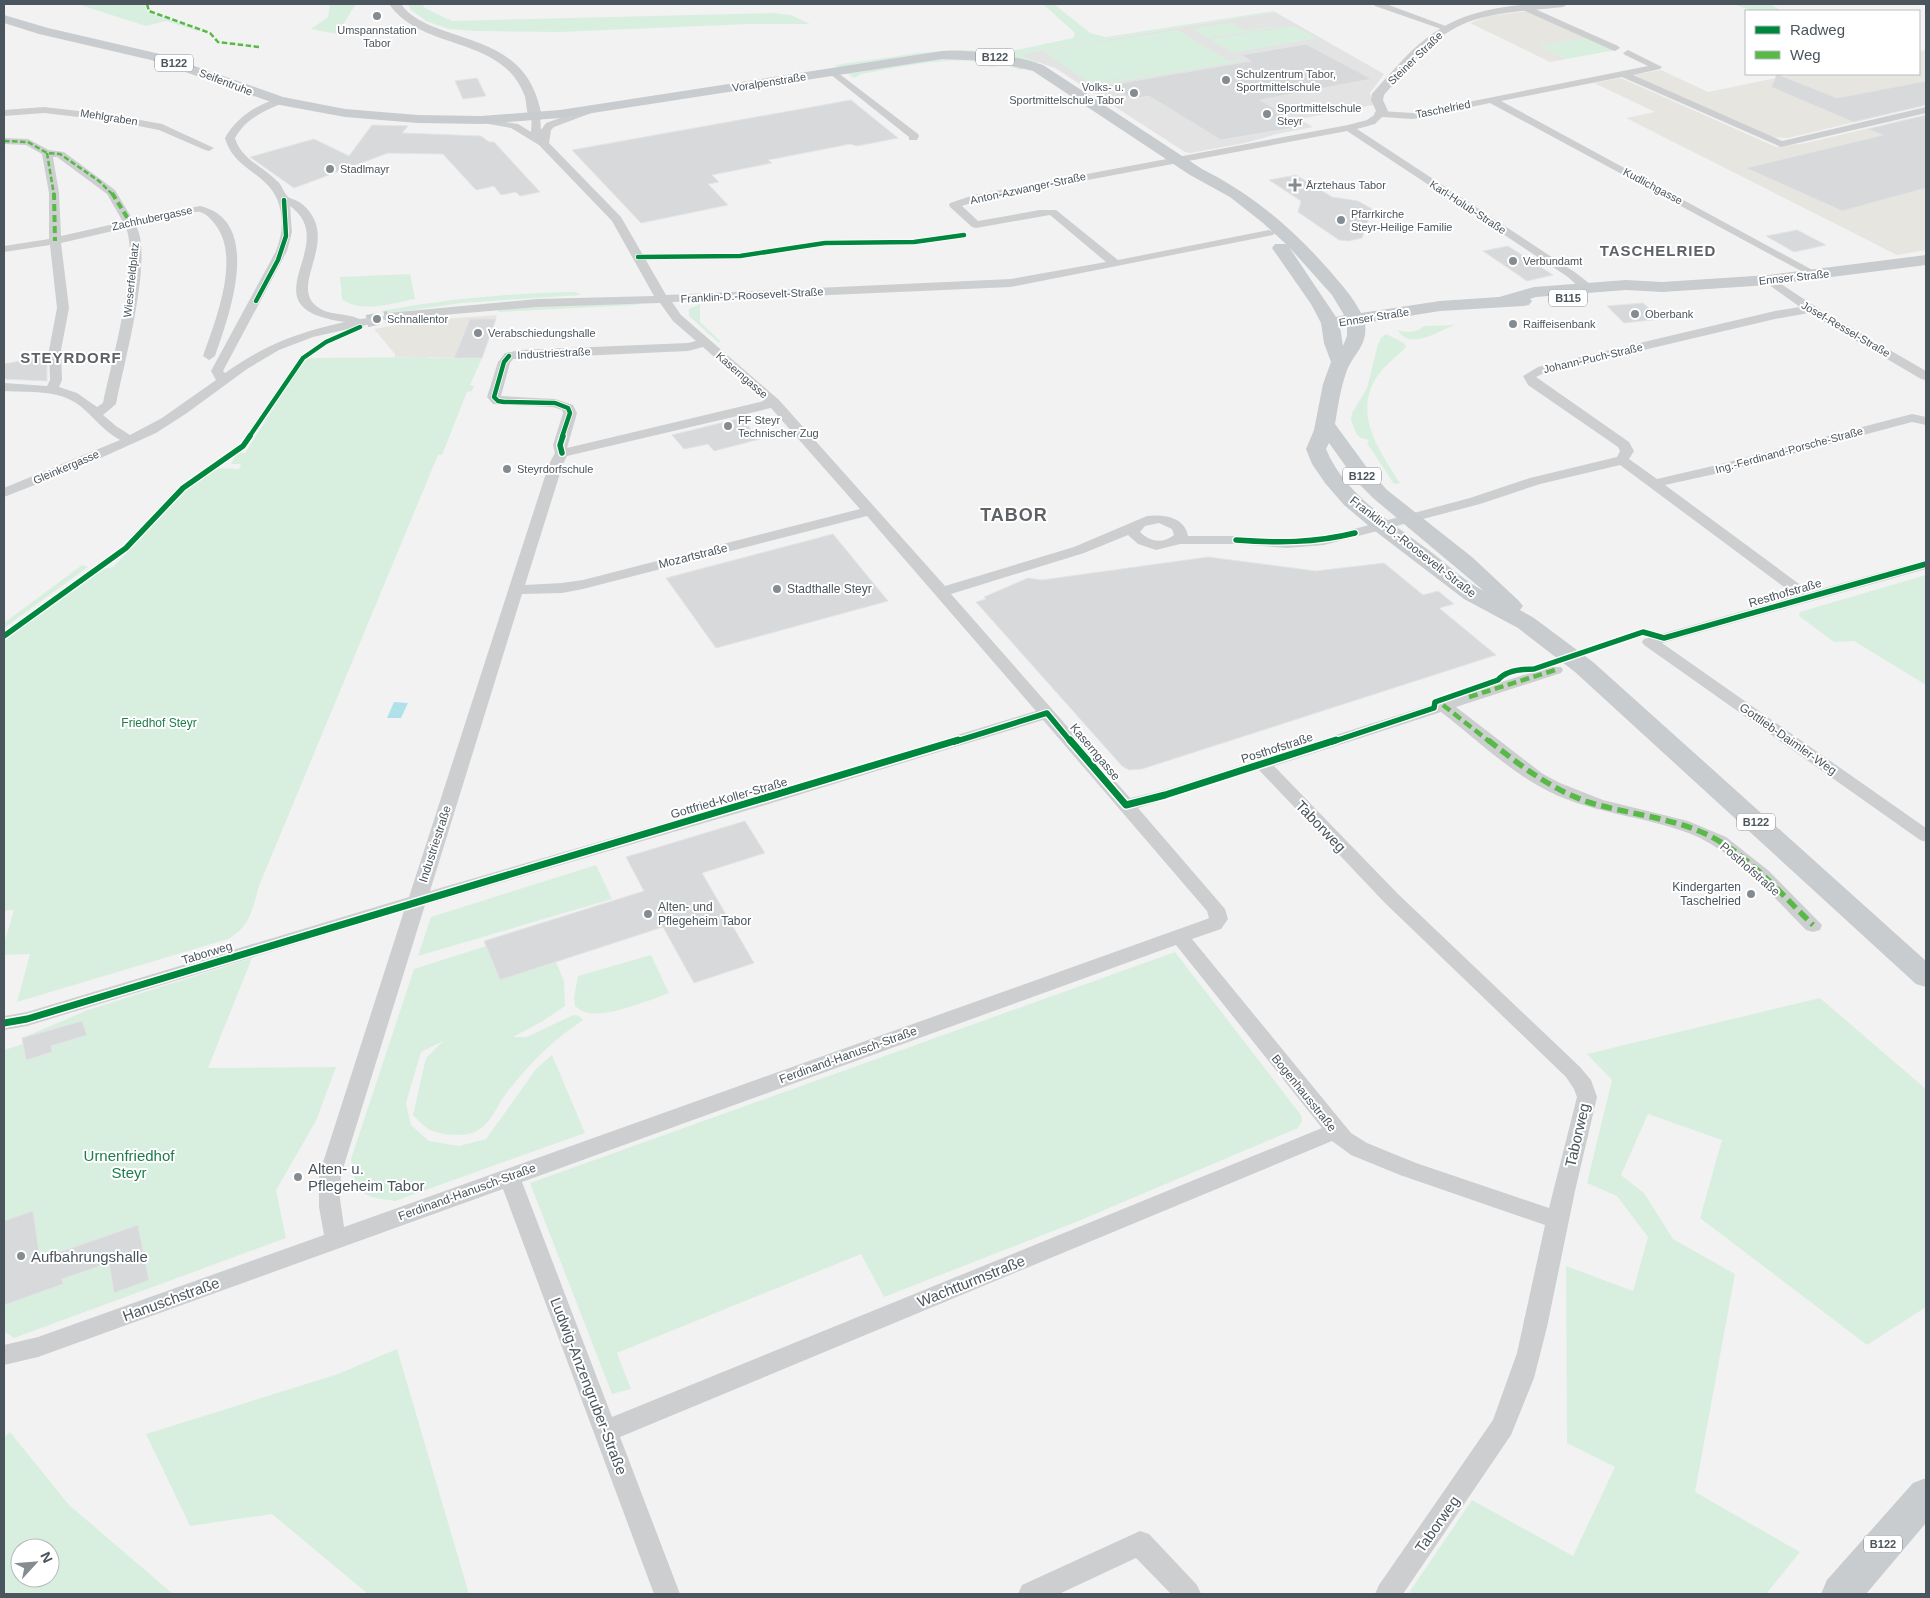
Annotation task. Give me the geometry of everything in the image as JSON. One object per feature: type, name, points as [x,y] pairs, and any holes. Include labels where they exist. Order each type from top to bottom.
[{"type":"main road","points":[[395,4],[403,15],[418,24],[486,50],[507,61],[530,88],[535,117]]},
{"type":"main road","name":"Seifentruhe","points":[[4,19],[44,32],[174,63],[280,101],[333,111]]},
{"type":"main road","name":"Voralpenstraße","points":[[333,111],[401,118],[481,120],[535,117],[591,110],[942,55],[980,55],[1014,60],[1048,74],[1177,160]]},
{"type":"main road","name":"B122","points":[[1177,160],[1222,185],[1279,226],[1338,291],[1356,323]]},
{"type":"main road","name":"B122","points":[[1196,172],[1210,188],[1243,209],[1269,233],[1320,304],[1330,323],[1333,343],[1341,363]]},
{"type":"main road","name":"Ennser Straße","points":[[1505,301],[1538,301],[1632,292],[1662,287],[1769,280],[1926,260]]},
{"type":"main road","name":"Ennser Straße","points":[[1330,323],[1395,325],[1452,314],[1534,292],[1626,285],[1662,287]]},
{"type":"main road","points":[[1338,291],[1376,304],[1440,306]]},
{"type":"main road","name":"Ennser Straße","points":[[1356,323],[1440,306],[1481,305]]},
{"type":"main road","name":"Franklin-D.-Roosevelt-Straße","points":[[1356,323],[1357,343],[1341,363],[1329,397],[1325,425],[1316,449],[1322,464],[1346,494],[1383,526],[1472,594],[1526,623],[1584,667],[1926,977]]},
{"type":"main road","name":"Franklin-D.-Roosevelt-Straße","points":[[1325,425],[1345,449],[1350,460],[1364,478],[1494,587],[1526,623]]},
{"type":"main road","name":"B122","points":[[1840,1594],[1926,1495]]},
{"type":"street","points":[[1378,4],[1447,28]]},
{"type":"street","name":"Steiner Straße","points":[[1380,114],[1382,111],[1377,100],[1378,94],[1425,45],[1447,28],[1475,16],[1563,4]]},
{"type":"street","points":[[1526,8],[1614,48]]},
{"type":"street","name":"Taschelried","points":[[1380,114],[1413,116],[1657,67],[1628,53]]},
{"type":"street","points":[[833,72],[914,136],[913,138]]},
{"type":"street","points":[[1624,74],[1781,144],[1926,110]]},
{"type":"street","name":"Kudlichgasse","points":[[1491,100],[1814,275]]},
{"type":"street","points":[[224,379],[220,377],[217,371],[278,260],[286,236],[284,200],[276,186],[245,161],[235,149],[230,138],[237,126],[244,120],[280,101]]},
{"type":"street","name":"Mehlgraben","points":[[4,113],[44,110],[84,113],[132,121],[168,129],[209,148]]},
{"type":"street","points":[[544,144],[546,129],[550,125],[591,110]]},
{"type":"street","points":[[1177,160],[1349,128],[1370,122],[1380,114]]},
{"type":"street","name":"Kaserngasse","points":[[535,117],[536,131],[544,144],[617,220],[654,287],[677,318],[774,403],[1126,805]]},
{"type":"street","name":"Kaserngasse","points":[[481,120],[514,126],[544,144]]},
{"type":"street","name":"Karl-Holub-Straße","points":[[1349,128],[1572,275],[1586,287]]},
{"type":"street","name":"Wieserfeldplatz","points":[[4,141],[28,142],[46,153],[60,154],[99,181],[115,197],[134,230],[136,244],[131,301],[109,404],[96,413]]},
{"type":"street","points":[[46,153],[54,193],[55,241],[63,308],[55,350],[56,380],[51,391]]},
{"type":"street","name":"Anton-Azwanger-Straße","points":[[1115,263],[1050,212],[976,225],[954,205],[974,198],[1133,166],[1177,160]]},
{"type":"street","name":"Gleinkergasse","points":[[4,493],[129,440],[169,419],[224,379],[281,345],[361,322],[326,316],[312,308],[303,296],[301,289],[313,244],[310,223],[301,207],[293,202],[284,200]]},
{"type":"street","name":"Zachhubergasse","points":[[4,248],[55,241],[130,222],[197,209],[212,214],[224,227],[231,257],[224,314],[209,356]]},
{"type":"street","name":"Franklin-D.-Roosevelt-Straße","points":[[388,317],[510,304],[979,286],[1037,279],[1269,233]]},
{"type":"street","name":"Josef-Ressel-Straße","points":[[1769,280],[1811,309],[1926,376]]},
{"type":"street","name":"Johann-Puch-Straße","points":[[1622,460],[1627,451],[1624,445],[1533,382],[1529,376],[1538,371],[1775,315],[1811,309]]},
{"type":"street","name":"Industriestraße","points":[[336,1239],[329,1215],[330,1175],[515,590],[556,464],[562,453],[560,444],[570,413],[568,408],[555,403],[498,401],[494,397],[504,362],[509,356],[688,347],[705,343]]},
{"type":"street","points":[[4,387],[51,391],[80,399],[96,413],[106,426],[129,440]]},
{"type":"street","points":[[562,453],[774,403]]},
{"type":"street","name":"Ing.-Ferdinand-Porsche-Straße","points":[[1653,484],[1720,469],[1912,418],[1926,421]]},
{"type":"street","points":[[941,592],[1079,550],[1134,528],[1148,520],[1169,522],[1178,533],[1236,540],[1304,544],[1324,541],[1383,526],[1475,501],[1520,485],[1622,460],[1808,598]]},
{"type":"street","name":"Mozartstraße","points":[[515,590],[555,589],[583,584],[870,511]]},
{"type":"street","points":[[1134,528],[1133,532],[1142,541]]},
{"type":"street","points":[[1079,550],[1142,541],[1158,545],[1168,544],[1178,533]]},
{"type":"street","name":"Resthofstraße","points":[[1650,642],[1926,564]]},
{"type":"street","name":"Gottlieb-Daimler-Weg","points":[[1650,642],[1926,836]]},
{"type":"street","name":"Posthofstraße","points":[[1126,805],[1262,764],[1555,670]]},
{"type":"street","name":"Posthofstraße","points":[[1443,705],[1530,773],[1553,788],[1573,797],[1606,807],[1689,827],[1720,842],[1753,869],[1813,925]]},
{"type":"street","name":"Gottfried-Koller-Straße","points":[[417,901],[756,802],[1047,713]]},
{"type":"street","name":"Taborweg","points":[[1262,764],[1391,898],[1573,1072],[1584,1086],[1587,1097],[1557,1220],[1539,1311],[1515,1400],[1502,1427],[1388,1594]]},
{"type":"street","name":"Ferdinand-Hanusch-Straße","points":[[336,1239],[1214,924],[1218,919],[1216,909],[1126,805]]},
{"type":"street","name":"Taborweg","points":[[5,1023],[417,901]]},
{"type":"street","name":"Bogenhausstraße","points":[[1179,936],[1335,1131],[1359,1149],[1408,1169],[1557,1220]]},
{"type":"street","name":"Wachtturmstraße","points":[[606,1431],[1335,1131]]},
{"type":"street","name":"Ludwig-Anzengruber-Straße","points":[[509,1177],[667,1594]]},
{"type":"street","name":"Hanuschstraße","points":[[4,1355],[38,1347],[336,1239]]},
{"type":"street","points":[[1031,1594],[1140,1544],[1188,1594]]},
{"type":"shaded area","points":[[1529,11],[1587,39],[1540,46],[1566,59],[1550,62],[1470,23],[1488,16]]},
{"type":"shaded area","name":"Schulzentrum Tabor, Sportmittelschule","points":[[1275,12],[1384,74],[1370,93],[1373,105],[1299,119],[1313,127],[1245,143],[1190,153],[1185,152],[1055,68],[1020,56],[1035,51]]},
{"type":"shaded area","points":[[1926,50],[1926,105],[1788,138],[1769,137],[1633,75],[1661,70],[1708,92],[1791,75],[1920,75],[1920,51]]},
{"type":"shaded area","points":[[1621,78],[1776,147],[1806,143],[1916,117],[1926,121],[1926,250],[1897,255],[1626,118],[1655,112],[1594,83]]},
{"type":"shaded area","points":[[497,315],[482,358],[395,357],[395,354],[374,329],[428,320]]},
{"type":"green space","points":[[77,4],[145,4],[148,12],[201,30],[197,31],[166,21],[146,26]]},
{"type":"green space","points":[[330,4],[356,4],[337,34],[311,29],[328,17]]},
{"type":"green space","points":[[408,4],[422,4],[425,8],[452,21],[772,13],[791,15],[810,24],[750,24],[560,32],[475,31],[449,29],[426,21],[410,9]]},
{"type":"green space","points":[[1043,4],[1054,4],[1090,33],[1106,37],[1275,12],[1035,51],[1021,56],[1039,62],[1021,70],[1005,65],[991,67],[980,63],[947,61],[861,74],[854,78],[835,65],[919,53],[957,50],[1006,52],[1073,38],[1075,33]]},
{"type":"green space","points":[[1733,4],[1770,4],[1780,10],[1750,10]]},
{"type":"green space","points":[[1531,11],[1616,50],[1566,59],[1539,46],[1586,38]]},
{"type":"green space","points":[[1231,23],[1245,31],[1271,26],[1273,28],[1208,38],[1192,29]]},
{"type":"green space","points":[[1294,26],[1318,38],[1233,53],[1210,39]]},
{"type":"green space","points":[[1177,30],[1229,61],[1238,59],[1242,61],[1089,87],[1086,85],[1173,70],[1090,83],[1042,51]]},
{"type":"green space","points":[[410,274],[415,299],[368,307],[358,306],[342,299],[340,277]]},
{"type":"green space","points":[[576,292],[581,295],[461,303],[387,314],[381,311],[478,297]]},
{"type":"green space","points":[[637,302],[639,304],[635,305],[498,312],[500,308]]},
{"type":"green space","points":[[700,304],[700,322],[721,342],[718,342],[689,316],[689,309]]},
{"type":"green space","points":[[1455,325],[1425,338],[1417,339],[1403,336],[1398,330],[1411,332],[1424,326]]},
{"type":"green space","points":[[1386,334],[1404,343],[1406,347],[1382,370],[1371,388],[1368,416],[1377,444],[1400,483],[1394,484],[1367,443],[1369,440],[1357,435],[1351,420],[1352,413],[1367,388],[1378,344]]},
{"type":"green space","name":"Friedhof Steyr","points":[[305,358],[482,358],[470,385],[474,386],[472,391],[467,392],[442,455],[438,455],[259,886],[250,917],[242,929],[228,939],[17,1002],[30,954],[4,955],[4,943],[14,910],[4,911],[4,639],[102,569],[113,567],[188,488],[216,468],[239,469],[241,464],[231,464],[237,453],[245,453]]},
{"type":"green space","points":[[82,565],[88,567],[4,628],[4,623]]},
{"type":"green space","points":[[1926,575],[1926,685],[1854,641],[1834,642],[1799,616],[1800,612]]},
{"type":"green space","points":[[596,865],[612,899],[418,956],[431,917]]},
{"type":"green space","points":[[486,946],[500,980],[556,962],[564,981],[565,1006],[543,1021],[513,1037],[527,1037],[573,1015],[579,1016],[583,1020],[552,1044],[533,1062],[504,1096],[486,1124],[471,1134],[452,1135],[434,1132],[413,1115],[426,1058],[443,1041],[421,1052],[406,1103],[411,1125],[429,1141],[459,1146],[486,1139],[536,1069],[552,1055],[585,1133],[395,1201],[367,1195],[358,1187],[351,1159],[414,969]]},
{"type":"green space","points":[[1175,952],[1301,1115],[1302,1121],[1298,1128],[1076,1222],[884,1297],[861,1254],[617,1353],[631,1389],[612,1394],[530,1183]]},
{"type":"green space","points":[[651,955],[669,993],[627,1008],[604,1013],[585,1012],[575,1006],[574,997],[578,976]]},
{"type":"green space","name":"Urnenfriedhof Steyr","points":[[252,958],[208,1068],[336,1067],[316,1121],[276,1190],[286,1238],[14,1338],[4,1331],[4,1050],[23,1044],[22,1038],[88,1010]]},
{"type":"green space","points":[[1820,998],[1926,1089],[1926,1307],[1867,1345],[1700,1218],[1722,1140],[1648,1114],[1621,1175],[1644,1193],[1673,1239],[1735,1274],[1695,1492],[1800,1552],[1766,1594],[1408,1594],[1472,1500],[1573,1556],[1615,1467],[1567,1443],[1566,1266],[1633,1291],[1648,1237],[1617,1196],[1587,1183],[1612,1080],[1587,1054]]},
{"type":"green space","points":[[397,1349],[469,1594],[368,1594],[272,1514],[190,1526],[146,1434],[338,1374]]},
{"type":"green space","points":[[10,1432],[69,1505],[173,1594],[4,1594],[4,1438]]},
{"type":"water","points":[[394,702],[408,703],[401,718],[387,718]]},
{"type":"building","name":"Volks- u. Sportmittelschule Tabor","points":[[1306,44],[1372,79],[1260,100],[1305,126],[1221,140],[1149,96],[1131,99],[1110,85],[1251,61],[1241,55]]},
{"type":"building","points":[[1777,75],[1780,75],[1837,98],[1926,81],[1926,105],[1853,122],[1771,87]]},
{"type":"building","points":[[477,78],[486,96],[463,99],[455,81]]},
{"type":"building","points":[[851,100],[898,138],[857,146],[850,144],[768,160],[772,163],[712,175],[719,182],[708,184],[728,205],[641,223],[572,150]]},
{"type":"building","points":[[1926,115],[1926,188],[1842,211],[1746,168],[1883,135],[1868,129]]},
{"type":"building","points":[[372,125],[408,126],[402,133],[481,136],[489,142],[494,142],[540,192],[520,196],[516,192],[501,195],[494,186],[476,190],[443,154],[388,153],[294,188],[250,157],[314,139],[349,156]]},
{"type":"building","name":"Pfarrkirche Steyr-Heilige Familie","points":[[1296,175],[1332,197],[1358,201],[1372,209],[1362,238],[1348,241],[1339,240],[1298,212],[1301,201],[1269,180]]},
{"type":"building","points":[[1797,230],[1826,245],[1794,252],[1766,236]]},
{"type":"building","name":"Verbundamt","points":[[1508,246],[1553,275],[1527,281],[1483,251]]},
{"type":"building","name":"Oberbank","points":[[1643,303],[1661,319],[1624,323],[1607,306]]},
{"type":"building","name":"Verabschiedungshalle","points":[[470,319],[496,319],[482,358],[454,358]]},
{"type":"building","points":[[46,356],[47,381],[4,379],[4,364]]},
{"type":"building","name":"FF Steyr Technischer Zug","points":[[741,418],[760,439],[714,451],[708,444],[684,449],[672,435]]},
{"type":"building","name":"Stadthalle Steyr","points":[[833,534],[888,601],[716,648],[666,578]]},
{"type":"building","points":[[1208,557],[1316,571],[1384,563],[1423,595],[1438,591],[1454,604],[1439,608],[1496,655],[1142,769],[1129,770],[1122,766],[976,602],[1028,578],[1042,580]]},
{"type":"building","name":"Alten- und Pflegeheim Tabor","points":[[745,821],[765,853],[702,873],[754,963],[694,983],[663,927],[500,980],[484,941],[644,891],[626,857]]},
{"type":"building","points":[[82,1021],[87,1035],[51,1046],[52,1052],[26,1060],[22,1038]]},
{"type":"building","points":[[33,1211],[40,1259],[138,1225],[149,1280],[114,1293],[109,1263],[62,1279],[63,1284],[4,1305],[4,1221]]},
{"type":"tunnel","points":[[367,321],[388,317]]},
{"type":"marked path","points":[[147,4],[149,11],[210,33],[218,42],[259,47]]},
{"type":"marked path","points":[[4,141],[28,142],[47,153],[60,154],[99,181],[111,192],[130,222]]},
{"type":"marked path","points":[[47,153],[54,193],[55,241]]},
{"type":"marked path","points":[[1469,697],[1555,670]]},
{"type":"marked path","points":[[1443,705],[1537,778],[1554,787],[1598,805],[1682,825],[1706,834],[1720,842],[1748,863],[1813,925]]},
{"type":"cycle path","points":[[256,301],[278,260],[286,236],[284,200]]},
{"type":"cycle path","points":[[638,257],[740,256],[825,243],[914,242],[964,235]]},
{"type":"cycle path","points":[[4,636],[126,548],[183,488],[243,446],[303,358],[326,342],[360,327]]},
{"type":"cycle path","points":[[509,356],[504,362],[494,397],[498,401],[504,402],[555,403],[568,408],[570,413],[560,445],[562,453]]},
{"type":"cycle path","points":[[1236,540],[1296,543],[1323,540],[1355,533]]},
{"type":"cycle path","points":[[4,1023],[27,1019],[417,901],[756,802],[1047,713],[1126,805],[1165,795],[1412,716],[1434,708],[1435,702],[1498,680],[1501,676],[1520,669],[1534,669],[1643,632],[1664,638],[1926,564]]},
{"type":"place","name":"Umspannstation Tabor","points":[[377,16]]},
{"type":"place","name":"Schulzentrum Tabor, Sportmittelschule","points":[[1226,80]]},
{"type":"place","name":"Volks- u. Sportmittelschule Tabor","points":[[1134,93]]},
{"type":"place","name":"Sportmittelschule Steyr","points":[[1267,114]]},
{"type":"place","name":"Stadlmayr","points":[[330,169]]},
{"type":"place","name":"Ärztehaus Tabor","points":[[1295,185]]},
{"type":"place","name":"Pfarrkirche Steyr-Heilige Familie","points":[[1341,220]]},
{"type":"place","name":"Verbundamt","points":[[1513,261]]},
{"type":"place","name":"Oberbank","points":[[1635,314]]},
{"type":"place","name":"Schnallentor","points":[[377,319]]},
{"type":"place","name":"Raiffeisenbank","points":[[1513,324]]},
{"type":"place","name":"Verabschiedungshalle","points":[[478,333]]},
{"type":"place","name":"FF Steyr Technischer Zug","points":[[728,426]]},
{"type":"place","name":"Steyrdorfschule","points":[[507,469]]},
{"type":"place","name":"Stadthalle Steyr","points":[[777,589]]},
{"type":"place","name":"Kindergarten Taschelried","points":[[1751,894]]},
{"type":"place","name":"Alten- und Pflegeheim Tabor","points":[[648,914]]},
{"type":"place","name":"Alten- u. Pflegeheim Tabor","points":[[298,1177]]},
{"type":"place","name":"Aufbahrungshalle","points":[[21,1256]]},
{"type":"district","name":"TASCHELRIED","points":[[1658,250]]},
{"type":"district","name":"STEYRDORF","points":[[71,357]]},
{"type":"district","name":"TABOR","points":[[1014,515]]}]
